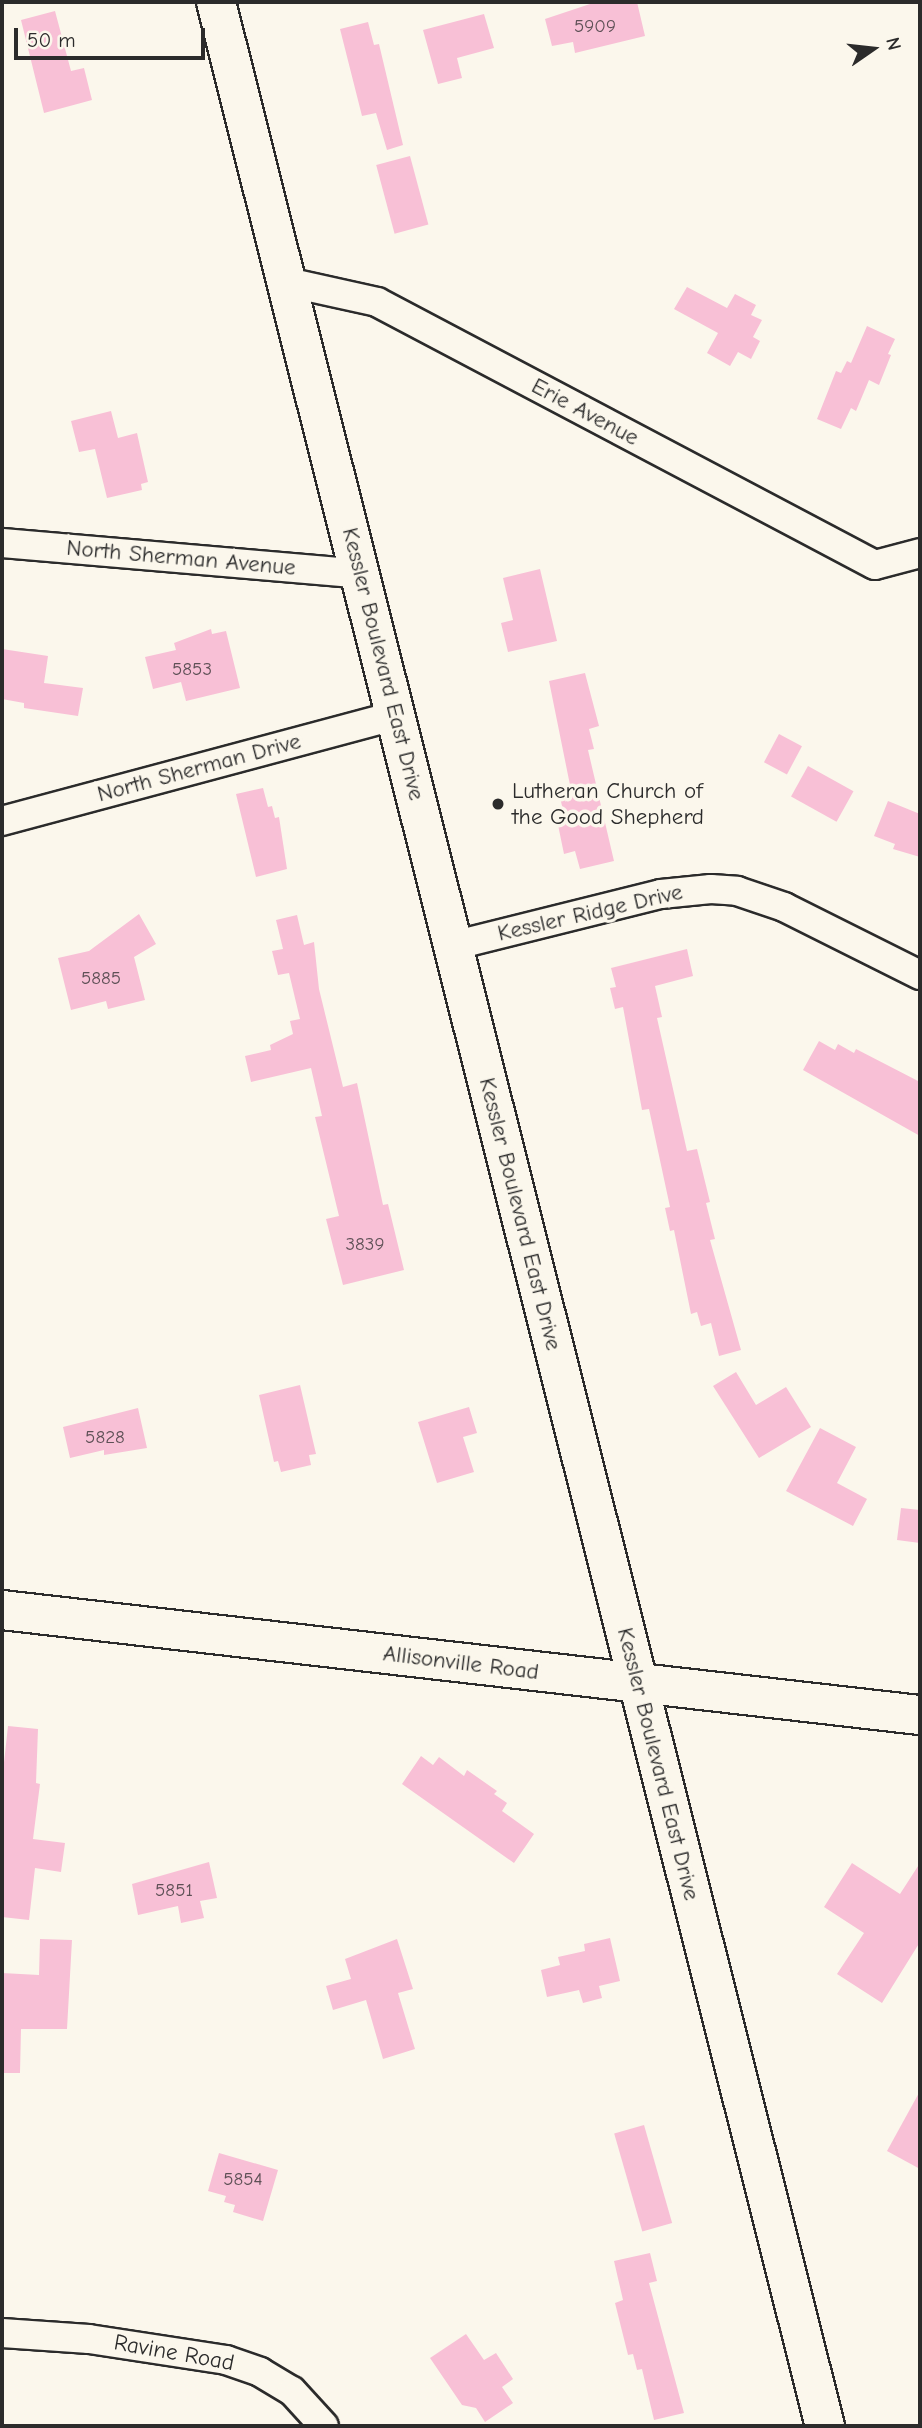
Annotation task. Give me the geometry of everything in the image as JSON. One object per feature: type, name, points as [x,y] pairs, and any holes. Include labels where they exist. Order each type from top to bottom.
[{"type":"main road","name":"Kessler Boulevard East Drive","points":[[216,2],[825,2426]]},
{"type":"main road","name":"Allisonville Road","points":[[2,1610],[920,1716]]},
{"type":"street","name":"Erie Avenue","points":[[287,282],[377,302],[875,565],[920,553]]},
{"type":"street","name":"North Sherman Avenue","points":[[2,543],[360,574]]},
{"type":"street","name":"North Sherman Drive","points":[[2,821],[395,716]]},
{"type":"street","name":"Kessler Ridge Drive","points":[[452,946],[661,894],[711,889],[737,891],[784,907],[920,975]]},
{"type":"street","name":"Ravine Road","points":[[2,2333],[89,2339],[226,2360],[260,2372],[292,2391],[324,2426]]},
{"type":"building","points":[[596,2],[637,2],[645,36],[575,53],[573,42],[552,46],[545,19]]},
{"type":"building","points":[[55,11],[71,71],[84,68],[92,100],[44,113],[21,20]]},
{"type":"building","points":[[484,14],[494,48],[457,58],[462,78],[438,84],[423,30]]},
{"type":"building","points":[[368,22],[374,45],[379,44],[403,145],[387,150],[376,113],[362,116],[340,29]]},
{"type":"building","points":[[410,156],[428,225],[395,234],[376,165]]},
{"type":"building","points":[[687,287],[727,308],[735,294],[756,305],[751,315],[762,320],[753,337],[760,341],[751,359],[738,352],[730,366],[707,353],[718,333],[674,309]]},
{"type":"building","points":[[867,326],[895,339],[888,354],[891,355],[879,385],[869,380],[856,411],[851,408],[841,429],[817,419],[836,371],[841,373],[847,361],[851,363]]},
{"type":"building","points":[[111,411],[118,438],[137,433],[148,482],[141,484],[142,490],[107,498],[95,449],[79,452],[71,421]]},
{"type":"building","points":[[540,569],[557,641],[508,652],[501,623],[513,620],[503,578]]},
{"type":"building","points":[[211,629],[212,634],[226,631],[240,688],[186,701],[181,682],[153,689],[145,657],[176,650],[174,643]]},
{"type":"building","points":[[2,649],[48,656],[44,683],[83,688],[78,716],[24,708],[24,703],[2,699]]},
{"type":"building","points":[[585,673],[599,726],[589,729],[594,749],[588,750],[614,861],[580,869],[575,851],[564,854],[558,825],[566,823],[559,793],[571,790],[549,681]]},
{"type":"building","points":[[779,734],[802,746],[787,774],[764,762]]},
{"type":"building","points":[[808,766],[853,791],[837,822],[791,797]]},
{"type":"building","points":[[263,788],[268,807],[272,806],[275,818],[279,817],[287,869],[256,877],[236,794]]},
{"type":"building","points":[[888,801],[920,814],[920,857],[893,849],[895,844],[874,836]]},
{"type":"building","points":[[139,914],[156,944],[134,957],[145,1000],[108,1009],[106,1001],[71,1010],[58,958],[89,951]]},
{"type":"building","points":[[297,915],[304,945],[314,942],[319,989],[343,1087],[357,1083],[383,1205],[388,1204],[404,1270],[343,1285],[326,1219],[339,1216],[315,1117],[322,1116],[311,1068],[251,1082],[245,1056],[271,1050],[270,1045],[293,1034],[290,1021],[300,1019],[289,973],[278,975],[272,951],[283,949],[276,920]]},
{"type":"building","points":[[687,949],[693,976],[655,986],[662,1017],[657,1018],[687,1151],[697,1149],[710,1202],[706,1203],[715,1239],[710,1240],[741,1350],[719,1356],[711,1323],[701,1326],[697,1312],[691,1314],[674,1230],[670,1231],[665,1208],[670,1207],[649,1109],[642,1110],[623,1007],[615,1009],[610,988],[616,987],[611,968]]},
{"type":"building","points":[[819,1041],[835,1050],[838,1044],[854,1053],[856,1049],[920,1082],[920,1136],[803,1070]]},
{"type":"building","points":[[736,1372],[756,1405],[786,1387],[811,1427],[759,1458],[713,1386]]},
{"type":"building","points":[[300,1385],[316,1454],[309,1455],[311,1465],[281,1472],[278,1461],[274,1462],[259,1395]]},
{"type":"building","points":[[469,1407],[477,1433],[463,1437],[474,1472],[437,1483],[418,1422]]},
{"type":"building","points":[[138,1408],[147,1448],[104,1455],[104,1450],[70,1458],[63,1427]]},
{"type":"building","points":[[820,1428],[856,1447],[837,1483],[867,1499],[853,1526],[786,1491]]},
{"type":"building","points":[[901,1508],[920,1510],[920,1543],[897,1540]]},
{"type":"building","points":[[8,1726],[38,1729],[36,1783],[40,1784],[33,1839],[65,1843],[61,1872],[35,1868],[29,1920],[2,1917],[2,1781]]},
{"type":"building","points":[[421,1756],[433,1765],[439,1757],[464,1776],[467,1770],[497,1791],[494,1794],[507,1803],[502,1811],[534,1834],[514,1863],[402,1784]]},
{"type":"building","points":[[209,1862],[217,1898],[200,1901],[204,1918],[181,1923],[178,1906],[138,1915],[132,1884]]},
{"type":"building","points":[[852,1863],[900,1894],[920,1863],[920,1942],[882,2003],[837,1974],[864,1933],[824,1907]]},
{"type":"building","points":[[610,1938],[620,1981],[599,1986],[602,1998],[583,2003],[579,1990],[547,1997],[541,1970],[560,1965],[558,1957],[585,1951],[584,1944]]},
{"type":"building","points":[[40,1939],[72,1940],[67,2029],[21,2029],[20,2073],[2,2073],[2,1973],[39,1975]]},
{"type":"building","points":[[397,1939],[413,1989],[398,1993],[415,2049],[383,2059],[366,2000],[333,2010],[326,1986],[351,1979],[345,1959]]},
{"type":"building","points":[[920,2091],[920,2169],[887,2151]]},
{"type":"building","points":[[644,2125],[672,2223],[642,2232],[614,2134]]},
{"type":"building","points":[[219,2153],[278,2170],[263,2221],[233,2212],[235,2205],[224,2202],[226,2196],[208,2191]]},
{"type":"building","points":[[650,2253],[657,2281],[649,2283],[684,2413],[654,2420],[642,2369],[637,2370],[633,2354],[628,2355],[615,2303],[623,2300],[614,2261]]},
{"type":"building","points":[[466,2334],[484,2360],[496,2353],[513,2379],[502,2387],[513,2403],[485,2422],[476,2408],[462,2405],[430,2358]]},
{"type":"place","name":"Lutheran Church of the Good Shepherd","points":[[498,804]]}]
